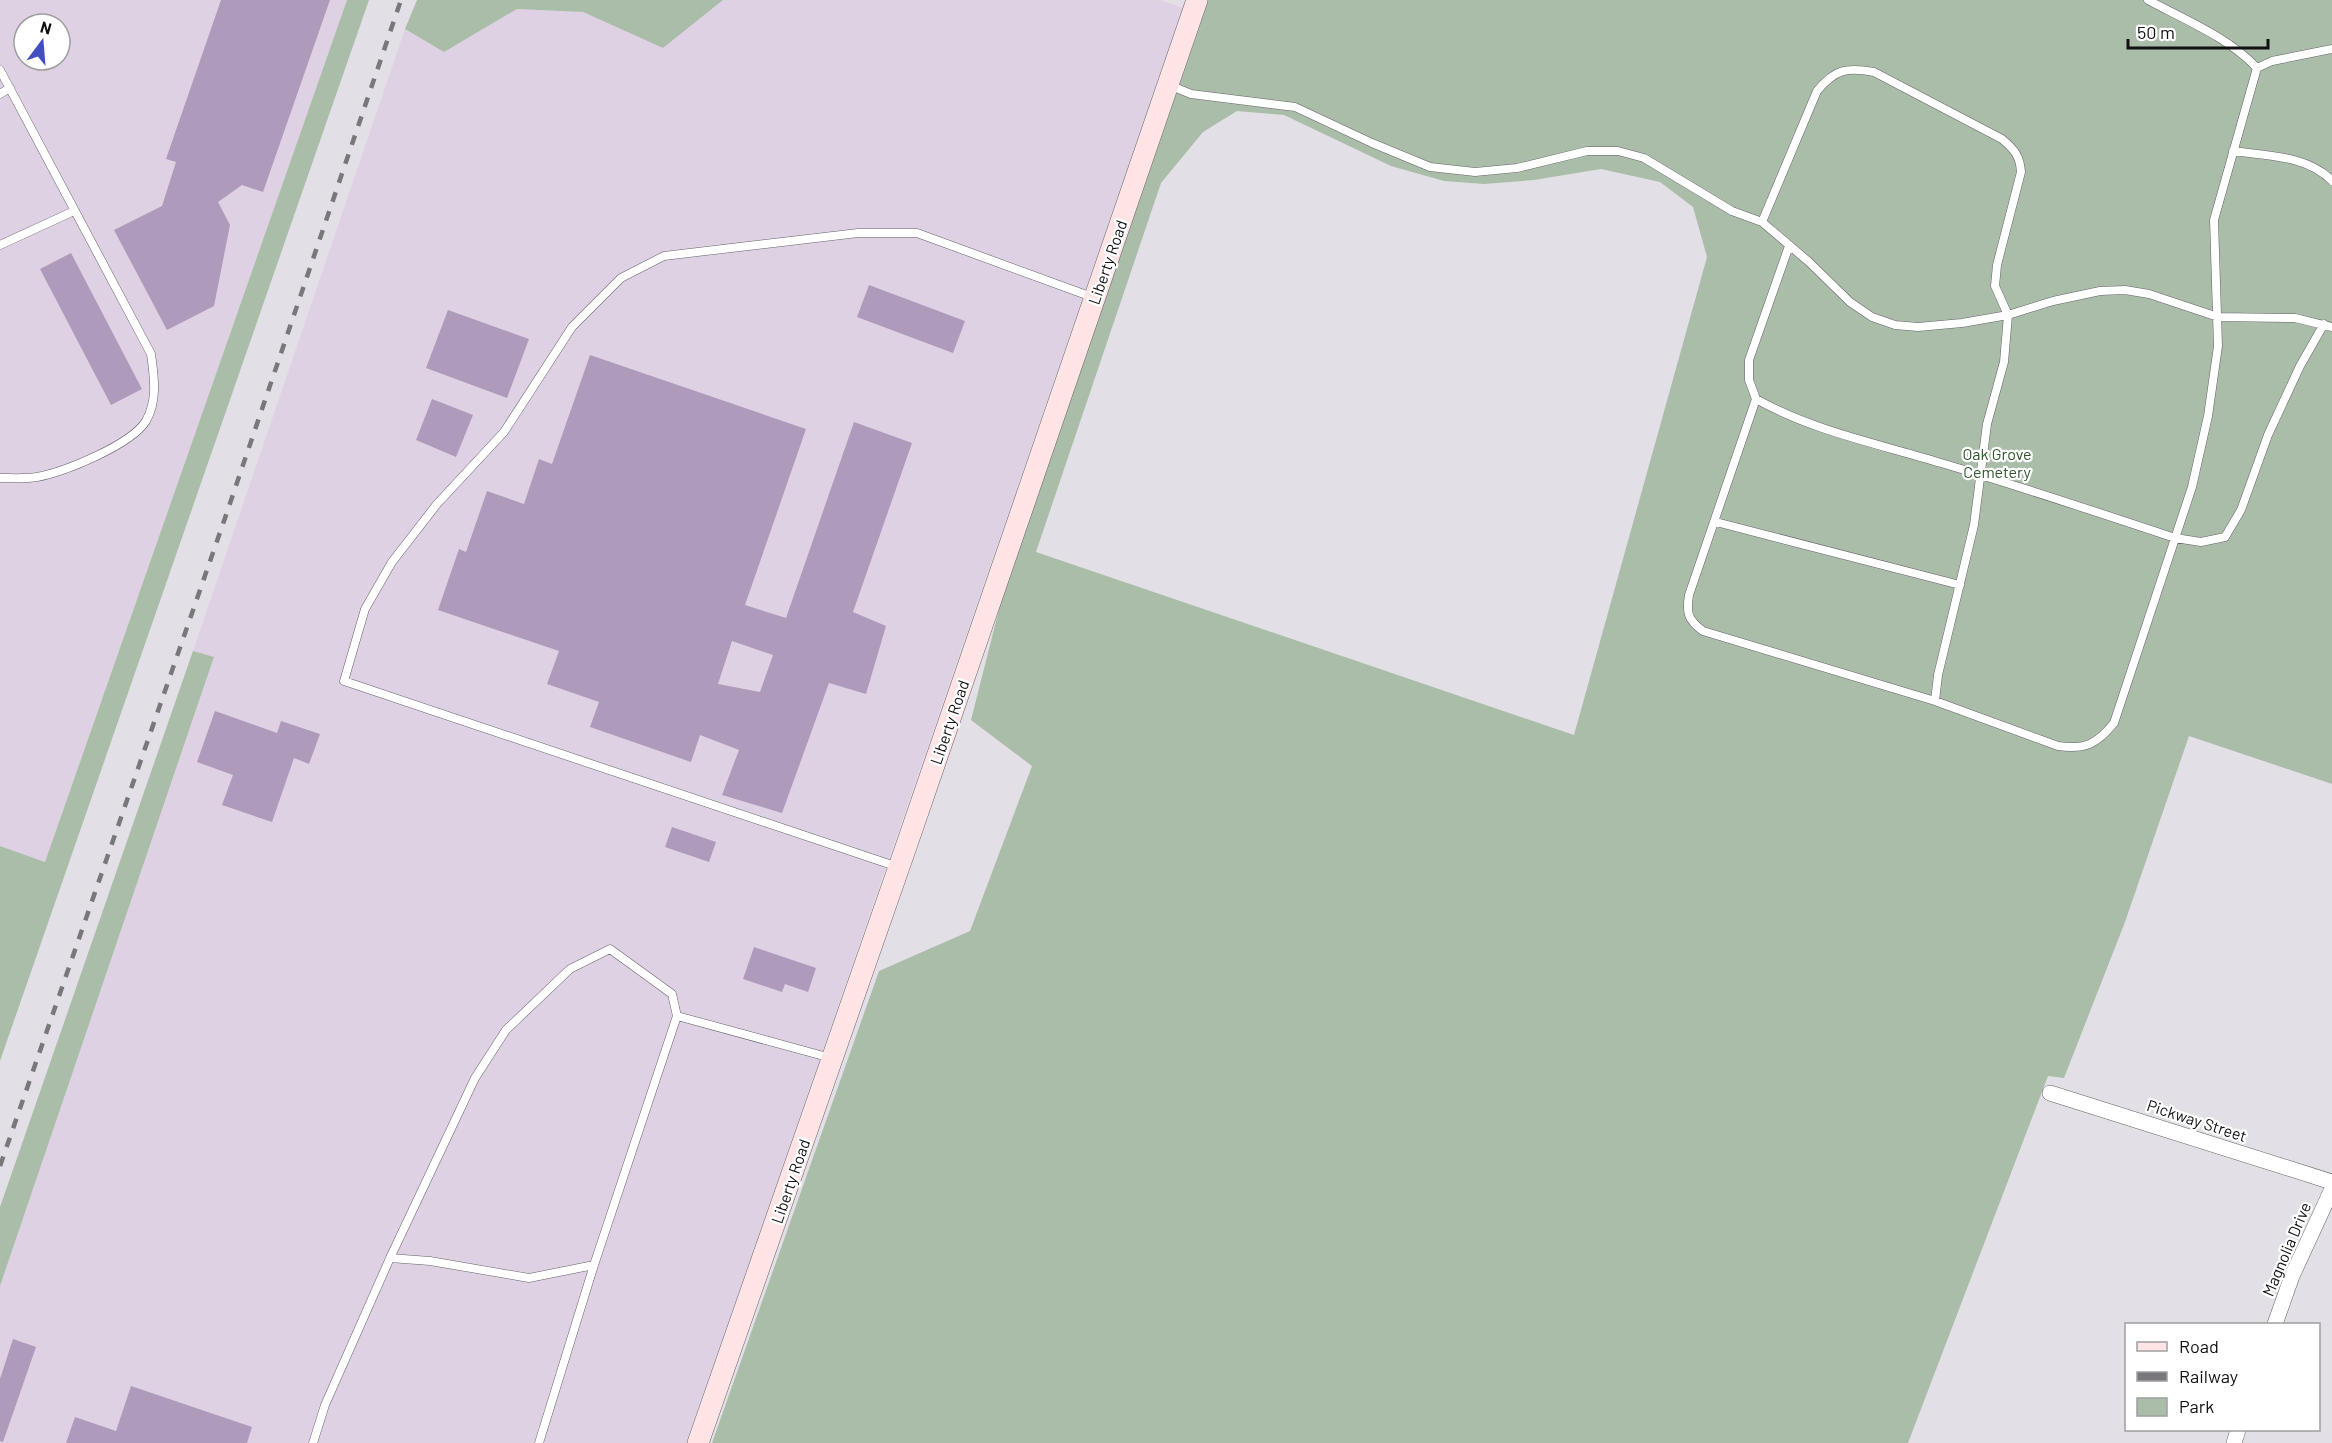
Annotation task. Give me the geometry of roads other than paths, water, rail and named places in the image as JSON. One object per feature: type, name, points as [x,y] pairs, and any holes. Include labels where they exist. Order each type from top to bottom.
[{"type":"street","name":"Liberty Road","points":[[698,1443],[833,1059],[1197,0]]},
{"type":"street","name":"Pickway Street","points":[[2050,1093],[2332,1182]]},
{"type":"street","name":"Magnolia Drive","points":[[2275,1323],[2292,1276],[2332,1189]]},
{"type":"lane","points":[[2148,0],[2227,43],[2257,68]]},
{"type":"lane","points":[[1789,246],[1749,360],[1749,380],[1756,399],[1716,522],[1689,595],[1687,610],[1691,622],[1703,631],[1935,701],[2058,746],[2074,748],[2090,744],[2102,737],[2114,723],[2192,487],[2208,417],[2218,346],[2214,220],[2257,68],[2272,61],[2332,49]]},
{"type":"lane","points":[[1762,222],[1817,91],[1827,79],[1840,71],[1857,69],[1874,72],[2002,139],[2015,151],[2020,161],[2022,172],[1997,265],[1995,286],[2008,315],[2004,362],[1987,424],[1974,525],[1938,675],[1935,701]]},
{"type":"lane","points":[[0,70],[151,354],[156,388],[145,422],[117,446],[63,471],[34,478],[0,477]]},
{"type":"lane","points":[[1168,85],[1191,94],[1294,106],[1372,143],[1430,167],[1475,172],[1517,168],[1587,151],[1618,151],[1644,158],[1732,211],[1762,222],[1809,262],[1850,302],[1872,317],[1895,325],[1918,327],[2008,315],[2065,298],[2100,291],[2125,290],[2149,294],[2218,317],[2295,318],[2328,326],[2290,386],[2268,435],[2241,510],[2226,537],[2202,542],[2175,538],[1982,475],[1815,426],[1785,415],[1756,399]]},
{"type":"lane","points":[[0,94],[10,88]]},
{"type":"lane","points":[[2234,150],[2301,162],[2326,175],[2332,181]]},
{"type":"lane","points":[[0,245],[74,211]]},
{"type":"lane","points":[[899,867],[344,681],[365,609],[392,562],[437,504],[504,432],[572,327],[621,278],[664,256],[858,233],[916,232],[1094,298]]},
{"type":"lane","points":[[1716,522],[1960,585]]},
{"type":"lane","points":[[313,1443],[325,1405],[390,1258],[475,1078],[506,1030],[570,969],[610,949],[672,994],[677,1016],[594,1266],[539,1443]]},
{"type":"lane","points":[[677,1016],[833,1059]]},
{"type":"lane","points":[[390,1258],[430,1261],[529,1278],[594,1266]]},
{"type":"railway","points":[[0,1166],[225,518],[401,0]]},
{"type":"park label","name":"Oak Grove Cemetery","points":[[1997,462]]}]
